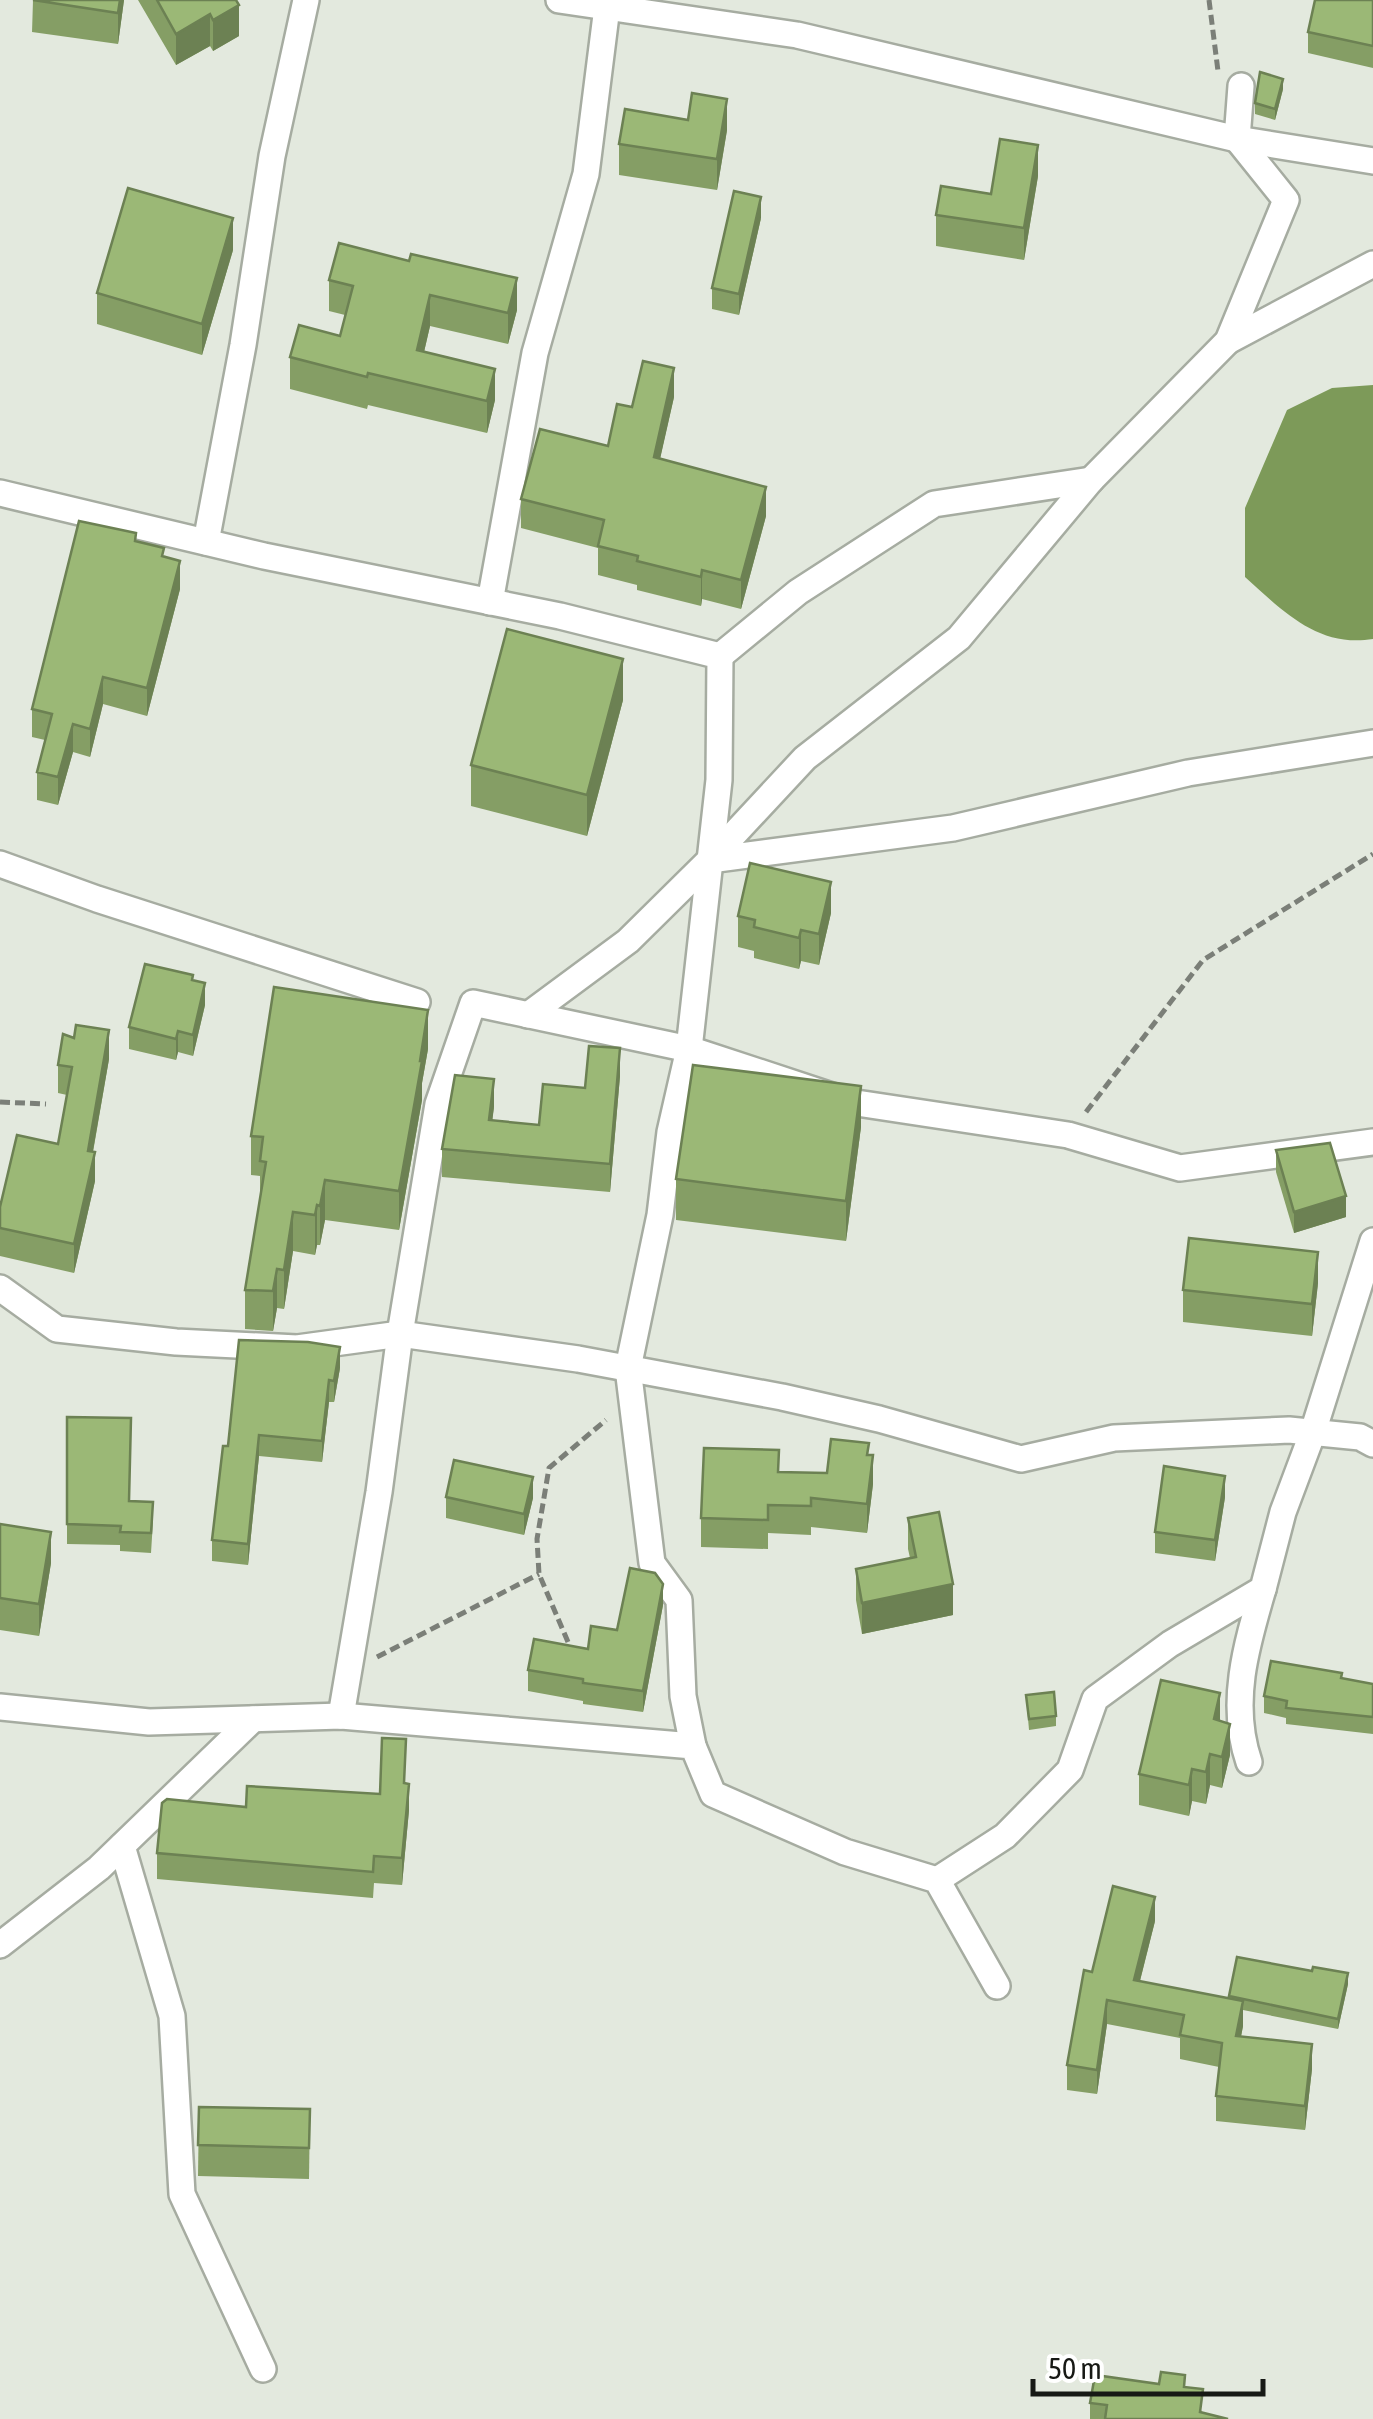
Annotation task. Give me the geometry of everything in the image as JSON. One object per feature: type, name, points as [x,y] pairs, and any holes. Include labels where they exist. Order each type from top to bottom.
[{"type":"street","points":[[206,542],[243,345],[272,156],[306,0]]},
{"type":"street","points":[[559,0],[796,35],[1237,139],[1373,161]]},
{"type":"street","points":[[490,602],[535,352],[586,174],[607,7]]},
{"type":"street","points":[[1228,341],[1286,200],[1237,139],[1241,86]]},
{"type":"street","points":[[528,1014],[628,941],[805,758],[959,638],[1091,480],[1228,341],[1373,264]]},
{"type":"street","points":[[720,656],[798,592],[934,504],[1091,480]]},
{"type":"street","points":[[0,493],[720,656]]},
{"type":"street","points":[[720,656],[719,780],[689,1050],[670,1132],[660,1214],[628,1368],[652,1563],[679,1600],[684,1696],[692,1746],[714,1794],[845,1852],[937,1880],[998,1986]]},
{"type":"street","points":[[710,860],[953,828],[1188,773],[1373,743]]},
{"type":"street","points":[[0,864],[417,1002]]},
{"type":"street","points":[[341,1716],[438,1104],[472,1003],[689,1050],[850,1102],[1068,1135],[1180,1168],[1373,1142]]},
{"type":"street","points":[[1249,1762],[1242,1743],[1240,1702],[1244,1650],[1283,1512],[1313,1432],[1373,1241]]},
{"type":"street","points":[[0,1288],[57,1329],[176,1342],[297,1348],[400,1334],[628,1368],[840,1410],[1021,1458],[1114,1438],[1289,1430],[1360,1437],[1373,1444]]},
{"type":"street","points":[[937,1880],[1005,1836],[1070,1770],[1095,1699],[1170,1644],[1263,1589]]},
{"type":"street","points":[[0,1708],[149,1722],[341,1716],[692,1746]]},
{"type":"street","points":[[0,1946],[100,1868],[253,1718]]},
{"type":"street","points":[[122,1846],[172,2016],[182,2194],[262,2369]]},
{"type":"path","points":[[1068,1135],[1203,960],[1373,854]]},
{"type":"path","points":[[0,1102],[46,1104]]},
{"type":"path","points":[[568,1642],[539,1574],[537,1539],[548,1468],[632,1400]]},
{"type":"path","points":[[349,1672],[539,1574]]},
{"type":"shaded area","points":[[1373,385],[1373,639],[1335,638],[1303,624],[1245,577],[1245,508],[1287,410],[1332,388]]},
{"type":"building","points":[[33,0],[120,0],[118,13]]},
{"type":"building","points":[[157,0],[236,0],[239,5],[213,20],[210,14],[176,34]]},
{"type":"building","points":[[1315,0],[1373,0],[1373,46],[1308,32]]},
{"type":"building","points":[[1260,72],[1283,79],[1275,109],[1255,103]]},
{"type":"building","points":[[692,93],[727,99],[717,159],[619,144],[625,109],[688,120]]},
{"type":"building","points":[[1000,139],[1038,145],[1024,228],[936,215],[941,186],[991,194]]},
{"type":"building","points":[[128,188],[233,218],[202,324],[97,293]]},
{"type":"building","points":[[734,191],[761,197],[739,294],[712,288]]},
{"type":"building","points":[[339,243],[409,261],[411,254],[517,278],[508,313],[430,295],[417,350],[495,369],[487,401],[290,357],[299,325],[340,336],[353,286],[329,280]]},
{"type":"building","points":[[643,361],[674,368],[654,457],[766,487],[741,580],[702,570],[701,577],[637,561],[638,556],[598,546],[604,520],[521,499],[540,429],[608,446],[617,404],[632,407]]},
{"type":"building","points":[[79,521],[136,533],[135,541],[164,548],[162,556],[180,561],[147,688],[103,677],[90,729],[73,724],[58,777],[37,772],[52,714],[32,709]]},
{"type":"building","points":[[507,629],[623,659],[587,795],[471,765]]},
{"type":"building","points":[[750,863],[831,882],[819,934],[801,930],[799,938],[754,927],[755,920],[738,916]]},
{"type":"building","points":[[145,964],[193,975],[192,980],[205,983],[193,1035],[178,1031],[176,1039],[129,1027]]},
{"type":"building","points":[[274,987],[428,1010],[399,1191],[325,1180],[315,1215],[293,1212],[284,1270],[277,1269],[273,1291],[245,1290],[266,1162],[260,1161],[263,1137],[251,1136]]},
{"type":"building","points":[[76,1025],[109,1030],[88,1151],[95,1152],[74,1244],[0,1228],[0,1207],[17,1135],[58,1144],[72,1067],[58,1065],[63,1034],[74,1038]]},
{"type":"building","points":[[589,1046],[620,1048],[610,1164],[442,1149],[455,1075],[494,1079],[489,1120],[539,1125],[543,1084],[585,1088]]},
{"type":"building","points":[[693,1065],[861,1086],[846,1201],[676,1179]]},
{"type":"building","points":[[1330,1143],[1346,1196],[1294,1212],[1276,1150]]},
{"type":"building","points":[[1189,1238],[1318,1252],[1312,1304],[1183,1290]]},
{"type":"building","points":[[239,1340],[340,1347],[334,1381],[329,1380],[322,1441],[259,1435],[248,1544],[212,1540],[223,1446],[228,1446]]},
{"type":"building","points":[[67,1417],[131,1418],[129,1501],[153,1502],[151,1533],[120,1532],[121,1526],[67,1524]]},
{"type":"building","points":[[831,1439],[869,1443],[867,1455],[873,1455],[867,1504],[811,1498],[811,1506],[768,1505],[768,1520],[701,1518],[704,1448],[779,1450],[778,1472],[827,1473]]},
{"type":"building","points":[[454,1460],[533,1477],[524,1514],[446,1497]]},
{"type":"building","points":[[1164,1466],[1225,1476],[1215,1540],[1155,1532]]},
{"type":"building","points":[[939,1512],[953,1584],[862,1603],[856,1569],[916,1557],[908,1518]]},
{"type":"building","points":[[0,1524],[51,1532],[39,1604],[0,1598]]},
{"type":"building","points":[[630,1568],[655,1573],[663,1584],[643,1691],[528,1670],[534,1639],[588,1649],[591,1626],[617,1630]]},
{"type":"building","points":[[1271,1661],[1342,1673],[1341,1678],[1373,1684],[1373,1717],[1286,1708],[1287,1701],[1264,1696]]},
{"type":"building","points":[[1161,1680],[1220,1693],[1214,1719],[1230,1724],[1222,1757],[1210,1754],[1206,1772],[1192,1769],[1189,1785],[1139,1774]]},
{"type":"building","points":[[1054,1692],[1056,1716],[1029,1719],[1026,1695]]},
{"type":"building","points":[[382,1738],[406,1739],[404,1783],[409,1784],[402,1858],[374,1856],[373,1872],[157,1853],[162,1803],[167,1799],[246,1807],[247,1786],[380,1794]]},
{"type":"building","points":[[1113,1886],[1155,1897],[1134,1980],[1243,2001],[1236,2036],[1312,2044],[1305,2106],[1216,2096],[1222,2043],[1180,2035],[1184,2015],[1107,2000],[1097,2070],[1067,2065],[1084,1970],[1092,1972]]},
{"type":"building","points":[[1237,1957],[1312,1971],[1313,1967],[1348,1973],[1338,2019],[1229,1996]]},
{"type":"building","points":[[199,2107],[310,2109],[309,2148],[198,2145]]},
{"type":"building","points":[[1161,2372],[1185,2375],[1184,2387],[1203,2389],[1200,2412],[1228,2419],[1105,2419],[1107,2405],[1090,2403],[1095,2375],[1159,2384]]}]
